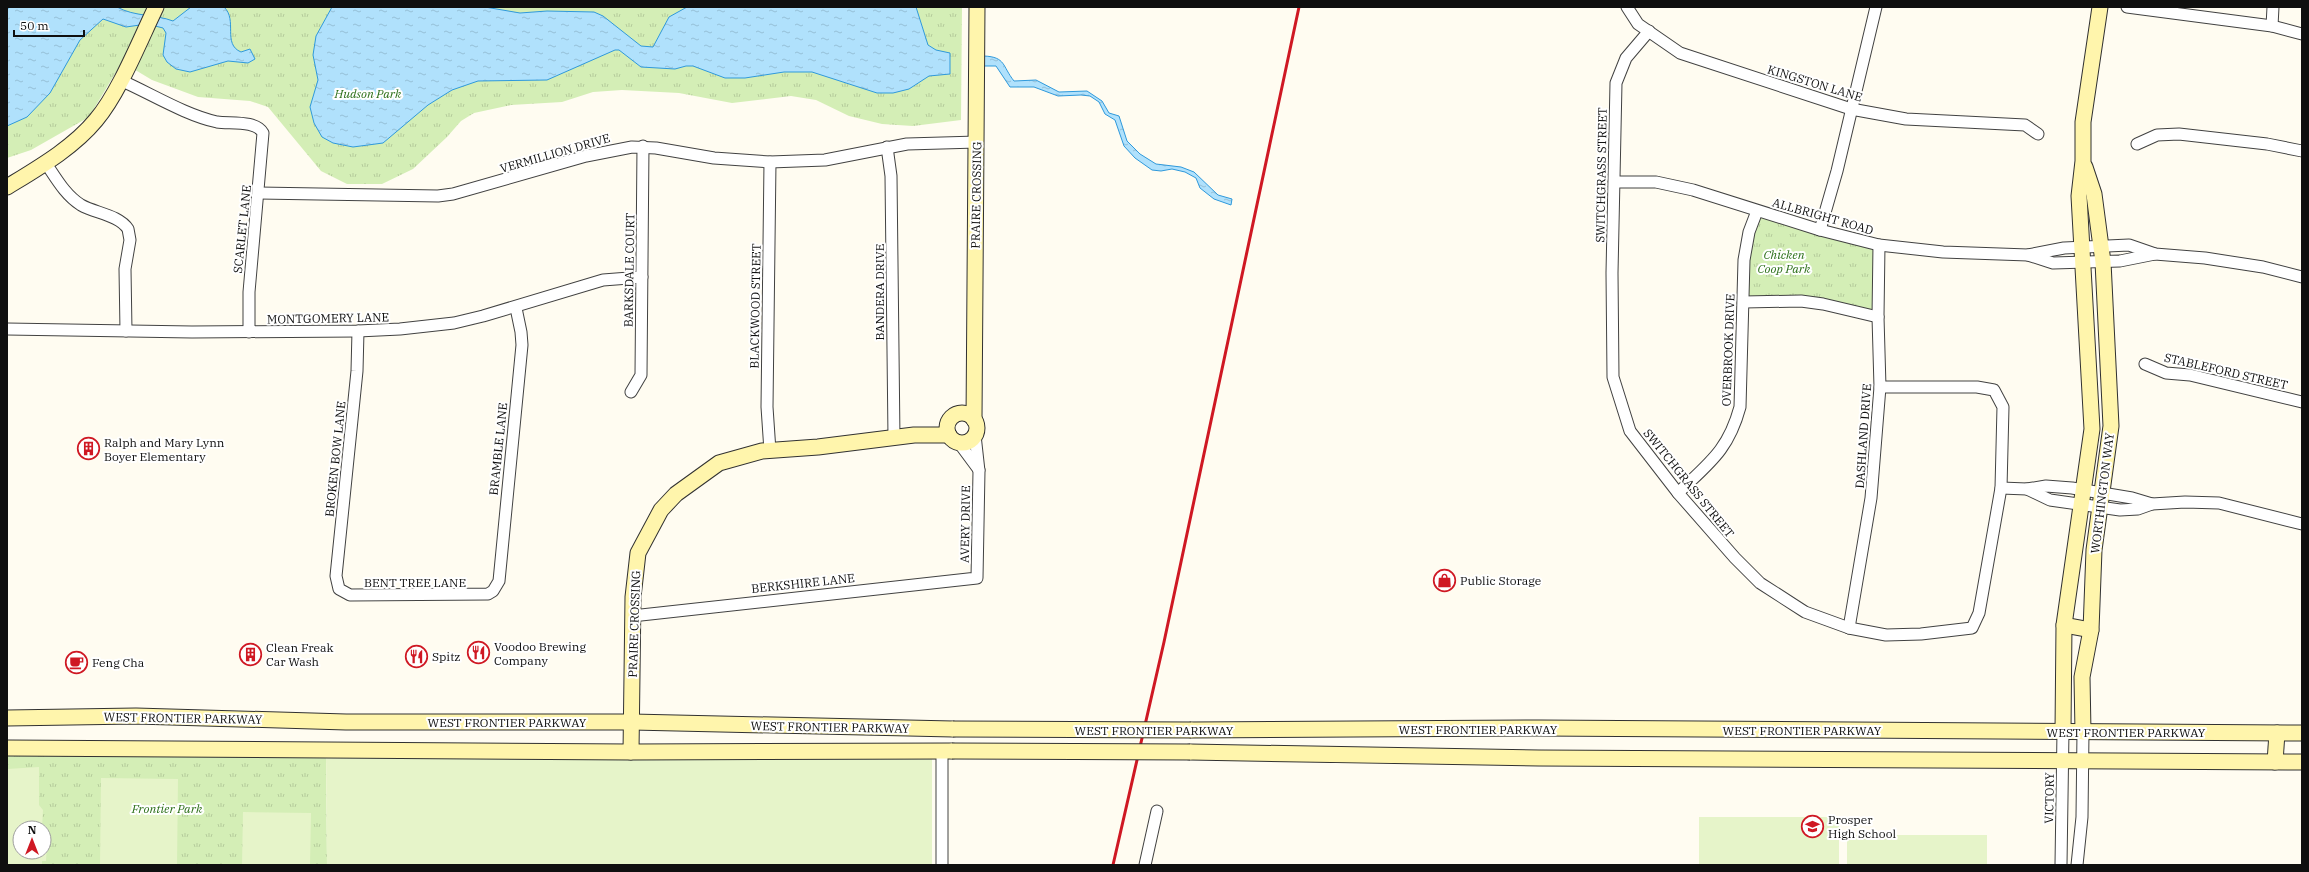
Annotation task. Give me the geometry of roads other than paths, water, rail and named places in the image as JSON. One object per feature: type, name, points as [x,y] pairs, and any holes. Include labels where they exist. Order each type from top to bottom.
[{"type":"street","points":[[7,187],[72,144],[97,119],[120,80],[156,7]]},
{"type":"street","name":"PRAIRE CROSSING","points":[[631,752],[632,616],[634,577],[638,553],[660,510],[687,484],[719,463],[770,451],[894,438],[961,428],[974,383],[977,7]]},
{"type":"street","name":"KINGSTON LANE","points":[[1627,7],[1638,24],[1680,53],[1851,109],[1906,119],[2025,125],[2038,134]]},
{"type":"street","points":[[1820,230],[1837,171],[1876,7]]},
{"type":"street","name":"WORTHINGTON WAY","points":[[2063,731],[2064,625],[2092,429],[2084,262],[2079,196],[2083,161],[2083,122],[2100,7]]},
{"type":"street","points":[[2127,7],[2155,9],[2272,26],[2302,34]]},
{"type":"street","points":[[2272,26],[2273,7]]},
{"type":"street","name":"SWITCHGRASS STREET","points":[[1649,31],[1626,58],[1616,83],[1612,273],[1613,377],[1630,431],[1678,493],[1760,583],[1804,612],[1849,628],[1886,635],[1921,634],[1972,628],[1979,613],[2001,488]]},
{"type":"street","name":"SCARLET LANE","points":[[120,80],[201,117],[219,122],[252,125],[261,129],[264,140],[249,292],[249,332]]},
{"type":"street","points":[[2137,144],[2157,136],[2179,134],[2267,144],[2302,151]]},
{"type":"street","name":"VERMILLION DRIVE","points":[[259,193],[438,196],[453,194],[586,156],[620,148],[643,146],[714,158],[770,162],[824,160],[907,144],[977,142]]},
{"type":"street","name":"BARKSDALE COURT","points":[[631,392],[641,375],[643,146]]},
{"type":"street","name":"BANDERA DRIVE","points":[[887,147],[891,176],[894,438]]},
{"type":"street","name":"WORTHINGTON WAY","points":[[2083,161],[2094,194],[2103,262],[2110,426],[2094,550],[2091,630],[2082,677],[2083,732]]},
{"type":"street","points":[[45,162],[63,189],[76,201],[120,221],[128,228],[130,240],[125,269],[126,330]]},
{"type":"street","name":"BLACKWOOD STREET","points":[[770,162],[767,407],[770,451]]},
{"type":"street","name":"ALLBRIGHT ROAD","points":[[1615,182],[1656,182],[1693,190],[1820,230],[1879,245],[1950,252],[2028,255],[2053,263],[2103,262],[2135,259],[2155,254]]},
{"type":"street","name":"OVERBROOK DRIVE","points":[[1678,493],[1721,452],[1735,428],[1740,407],[1740,349],[1744,302],[1744,260],[1749,232],[1757,211]]},
{"type":"street","name":"DASHLAND DRIVE","points":[[1849,628],[1871,498],[1880,387],[1878,317],[1879,245]]},
{"type":"street","name":"ALLBRIGHT ROAD","points":[[2028,255],[2048,249],[2129,245],[2155,254],[2205,258],[2256,266],[2302,277]]},
{"type":"street","name":"MONTGOMERY LANE","points":[[7,329],[358,332],[400,329],[454,323],[516,308],[603,280],[642,277]]},
{"type":"street","points":[[1744,302],[1801,301],[1823,304],[1878,317]]},
{"type":"street","name":"BRAMBLE LANE","points":[[493,591],[498,581],[522,345],[516,308]]},
{"type":"street","name":"BROKEN BOW LANE","points":[[339,589],[336,576],[357,371],[358,332]]},
{"type":"street","name":"STABLEFORD STREET","points":[[2145,364],[2166,373],[2190,375],[2302,402]]},
{"type":"street","points":[[1880,387],[1977,387],[1994,390],[2003,407],[2001,488],[2027,489],[2046,486],[2083,498],[2101,500],[2120,510],[2138,509],[2152,504],[2185,502],[2219,504],[2302,524]]},
{"type":"street","name":"AVERY DRIVE","points":[[961,428],[979,471]]},
{"type":"street","name":"AVERY DRIVE","points":[[961,428],[979,471],[977,578]]},
{"type":"street","name":"BERKSHIRE LANE","points":[[632,616],[977,578]]},
{"type":"street","name":"BENT TREE LANE","points":[[339,589],[350,595],[480,595],[493,591]]},
{"type":"street","points":[[2064,625],[2091,630]]},
{"type":"street","name":"WEST FRONTIER PARKWAY","points":[[7,718],[136,716],[346,722],[632,722],[953,729],[1191,730],[1539,728],[2302,733]]},
{"type":"street","name":"VICTORY","points":[[2061,865],[2063,731]]},
{"type":"street","points":[[2077,865],[2082,817],[2083,732]]},
{"type":"street","points":[[2275,762],[2277,733]]},
{"type":"street","name":"WEST FRONTIER PARKWAY","points":[[7,748],[631,752],[1190,752],[1539,758],[2302,762]]},
{"type":"street","points":[[942,865],[947,751]]},
{"type":"street","points":[[1145,865],[1157,811]]},
{"type":"water","points":[[10,7],[117,7],[138,14],[173,21],[191,7],[224,7],[230,18],[232,43],[235,48],[241,52],[250,49],[255,59],[248,63],[228,61],[190,72],[176,69],[167,62],[163,55],[166,33],[163,28],[147,24],[126,27],[103,19],[80,40],[50,93],[27,117],[7,126],[7,9]]},
{"type":"water","points":[[332,7],[485,7],[520,13],[547,11],[594,12],[603,16],[641,46],[653,47],[669,17],[687,7],[916,7],[928,45],[936,50],[950,53],[950,74],[929,76],[909,89],[893,93],[877,93],[812,72],[784,72],[745,78],[725,78],[693,66],[675,69],[641,67],[619,50],[615,50],[547,80],[478,81],[452,90],[428,105],[383,143],[353,147],[333,143],[322,137],[314,123],[310,107],[318,80],[313,55],[316,36]]},
{"type":"water","points":[[984,56],[1000,60],[1014,81],[1036,80],[1059,92],[1087,91],[1102,101],[1109,113],[1119,116],[1127,141],[1140,154],[1156,164],[1181,167],[1194,172],[1218,195],[1232,199],[1231,205],[1214,199],[1200,188],[1196,178],[1185,172],[1172,169],[1161,171],[1152,170],[1135,158],[1124,146],[1115,120],[1105,114],[1099,102],[1090,96],[1058,96],[1034,87],[1010,87],[996,66],[984,66]]},
{"type":"railway","points":[[1113,865],[1164,642],[1299,7]]},
{"type":"place","name":"Ralph and Mary Lynn Boyer Elementary","points":[[88,449]]},
{"type":"place","name":"Public Storage","points":[[1445,580]]},
{"type":"place","name":"Voodoo Brewing Company","points":[[478,653]]},
{"type":"place","name":"Clean Freak Car Wash","points":[[250,654]]},
{"type":"place","name":"Spitz","points":[[417,656]]},
{"type":"place","name":"Feng Cha","points":[[76,662]]},
{"type":"place","name":"Prosper High School","points":[[1813,826]]},
{"type":"park label","name":"Hudson Park","points":[[368,93]]},
{"type":"park label","name":"Chicken Coop Park","points":[[1784,261]]},
{"type":"park label","name":"Frontier Park","points":[[167,808]]}]
